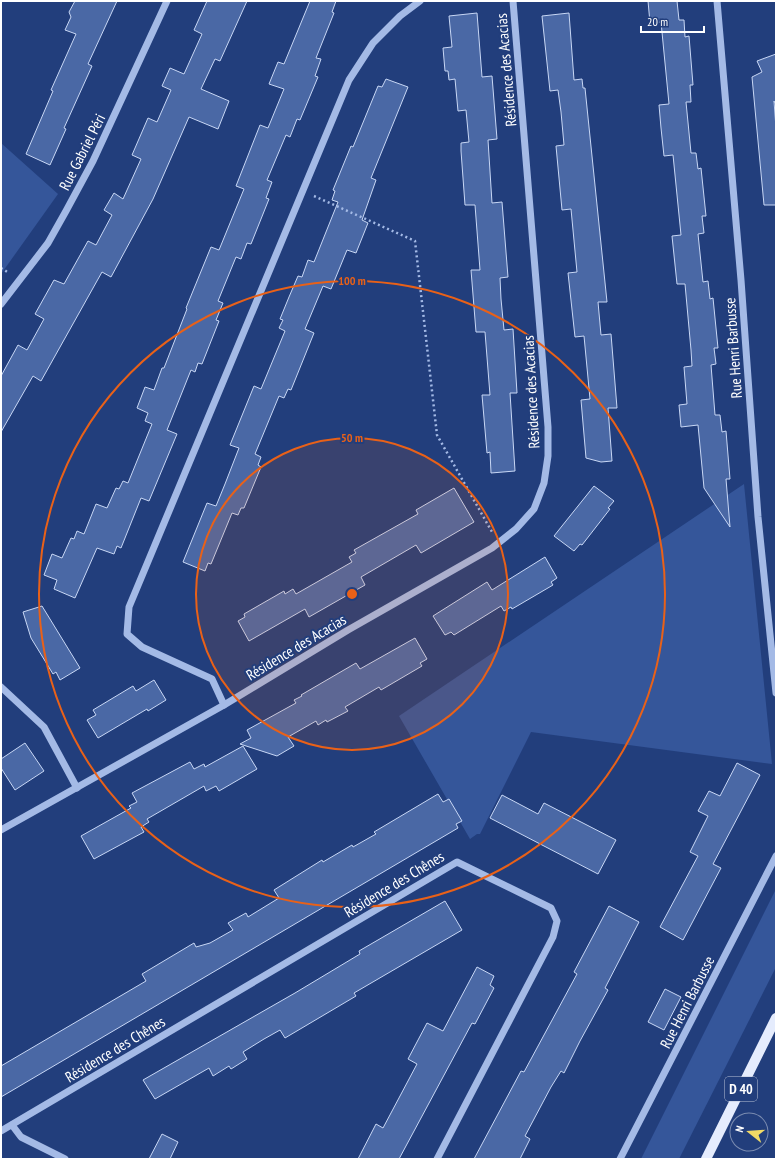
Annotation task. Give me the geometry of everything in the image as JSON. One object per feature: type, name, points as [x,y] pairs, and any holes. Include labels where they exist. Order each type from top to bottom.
[{"type":"main road","name":"D 40","points":[[706,1159],[776,1018]]},
{"type":"street","name":"Rue Gabriel Péri","points":[[1,304],[48,243],[66,211],[100,147],[168,1]]},
{"type":"street","points":[[224,705],[212,679],[142,647],[127,634],[129,607],[349,80],[373,43],[400,16],[420,1]]},
{"type":"street","name":"Résidence des Acacias","points":[[1,830],[224,705],[348,630],[492,548],[516,529],[534,510],[544,483],[548,448],[548,427],[513,1]]},
{"type":"street","name":"Rue Henri Barbusse","points":[[717,1],[741,280],[758,517],[776,693]]},
{"type":"street","points":[[1,687],[44,726],[77,788]]},
{"type":"street","name":"Rue Henri Barbusse","points":[[620,1159],[776,856]]},
{"type":"street","name":"Résidence des Chênes","points":[[1,1131],[457,862],[551,908],[557,921],[553,937],[437,1159]]},
{"type":"street","points":[[12,1125],[21,1137],[65,1159]]},
{"type":"path","points":[[302,191],[415,241],[437,435],[498,543]]},
{"type":"shaded area","points":[[1,143],[58,194],[1,274]]},
{"type":"shaded area","points":[[744,484],[772,764],[531,732],[480,834],[477,834],[470,839],[399,716]]},
{"type":"shaded area","points":[[776,889],[776,967],[679,1159],[641,1159]]},
{"type":"building","points":[[75,1],[117,1],[88,64],[92,66],[64,128],[66,129],[50,165],[26,154],[53,91],[51,90],[76,34],[65,30],[71,17],[69,12]]},
{"type":"building","points":[[207,1],[247,1],[220,61],[215,59],[201,89],[229,101],[218,129],[189,117],[153,199],[111,277],[102,272],[41,381],[33,376],[1,432],[1,376],[18,345],[27,350],[44,319],[35,314],[54,280],[64,284],[88,241],[96,245],[112,215],[104,210],[114,193],[123,199],[141,159],[132,155],[148,118],[157,122],[171,90],[162,86],[170,68],[184,74],[202,34],[194,30]]},
{"type":"building","points":[[310,1],[336,1],[332,12],[334,13],[316,58],[321,59],[315,76],[318,77],[300,120],[297,119],[290,137],[286,135],[267,180],[272,182],[266,198],[269,199],[251,244],[247,243],[241,259],[236,257],[218,301],[223,303],[216,320],[219,321],[202,364],[198,363],[195,372],[191,370],[167,430],[177,434],[149,501],[141,498],[121,548],[117,546],[114,554],[97,548],[75,598],[54,589],[57,580],[44,575],[52,554],[62,558],[71,538],[74,539],[77,531],[84,534],[96,504],[107,508],[116,488],[119,489],[123,481],[128,483],[152,424],[145,421],[148,413],[137,408],[145,387],[154,390],[211,247],[219,250],[244,189],[236,186],[260,125],[268,128],[284,89],[269,84],[278,62],[284,64]]},
{"type":"building","points":[[648,1],[677,1],[679,20],[684,20],[685,37],[689,36],[693,85],[690,85],[691,102],[686,102],[691,153],[696,153],[698,169],[701,168],[706,216],[702,216],[704,233],[698,234],[703,282],[708,281],[710,299],[713,298],[718,348],[714,348],[716,364],[711,365],[715,415],[720,415],[722,432],[726,431],[730,479],[726,479],[730,527],[704,488],[698,425],[681,427],[679,405],[687,404],[684,367],[692,366],[691,350],[685,284],[677,284],[672,236],[681,235],[673,155],[664,156],[661,128],[659,105],[669,104],[661,22],[650,23]]},
{"type":"building","points":[[477,13],[482,77],[492,76],[497,139],[488,140],[492,203],[502,202],[508,277],[500,278],[501,299],[504,330],[513,329],[517,393],[510,393],[515,471],[491,473],[490,452],[487,453],[482,395],[490,395],[485,332],[476,332],[471,270],[480,270],[475,205],[465,205],[461,151],[461,143],[469,142],[466,110],[458,111],[455,79],[449,80],[448,71],[445,71],[443,48],[452,47],[449,16]]},
{"type":"building","points":[[569,13],[574,80],[582,79],[583,88],[585,88],[607,302],[598,302],[601,335],[611,334],[617,408],[608,408],[612,461],[601,462],[586,458],[581,400],[590,399],[584,336],[575,337],[568,273],[577,272],[571,209],[562,210],[556,146],[564,145],[561,112],[558,90],[550,91],[542,16]]},
{"type":"building","points":[[776,54],[776,105],[774,101],[776,128],[776,205],[764,205],[752,77],[762,72],[757,61]]},
{"type":"building","points":[[386,79],[408,87],[371,178],[376,180],[362,220],[368,223],[356,253],[347,250],[331,289],[323,286],[305,329],[314,333],[291,390],[288,389],[284,398],[279,396],[255,454],[261,457],[258,465],[261,467],[244,508],[241,508],[238,515],[232,513],[211,564],[208,563],[205,571],[183,562],[207,503],[216,506],[239,448],[230,445],[254,386],[261,389],[285,331],[279,328],[283,320],[280,319],[298,276],[302,277],[308,260],[314,262],[338,202],[332,200],[335,191],[333,190],[351,146],[353,147],[378,86],[382,87]]},
{"type":"building","points":[[594,486],[614,501],[608,508],[610,509],[582,545],[580,544],[574,551],[554,536]]},
{"type":"building","points":[[454,488],[474,522],[421,553],[416,545],[361,577],[365,585],[309,617],[305,609],[249,641],[238,621],[245,617],[244,614],[284,591],[285,594],[293,589],[296,594],[352,562],[349,557],[356,553],[354,550],[418,514],[416,510]]},
{"type":"building","points":[[545,557],[557,578],[551,582],[553,585],[512,609],[511,607],[504,611],[501,606],[454,635],[451,632],[445,635],[433,616],[487,582],[492,590]]},
{"type":"building","points":[[42,606],[80,668],[60,680],[56,672],[53,674],[31,638],[23,612]]},
{"type":"building","points":[[415,638],[427,659],[420,663],[422,666],[381,690],[379,687],[345,707],[348,711],[318,725],[316,721],[288,737],[294,746],[277,756],[240,744],[251,738],[247,730],[296,703],[294,700],[302,696],[301,695],[356,663],[360,669]]},
{"type":"building","points":[[154,680],[166,700],[148,711],[147,709],[98,738],[87,720],[96,715],[93,710],[133,686],[136,691]]},
{"type":"building","points":[[25,743],[44,771],[15,790],[1,768],[1,759]]},
{"type":"building","points":[[243,746],[257,769],[219,791],[216,786],[206,791],[204,786],[147,819],[149,822],[141,827],[144,832],[94,859],[81,836],[131,808],[129,806],[137,802],[132,793],[190,762],[194,769],[204,764],[205,767]]},
{"type":"building","points":[[737,763],[760,775],[713,864],[721,868],[683,940],[660,927],[698,856],[690,852],[708,816],[698,811],[709,791],[720,796]]},
{"type":"building","points":[[438,794],[443,802],[449,799],[462,821],[456,824],[458,828],[1,1097],[1,1066],[146,981],[142,974],[194,943],[196,947],[210,943],[233,930],[228,923],[246,913],[248,917],[279,898],[274,890],[322,860],[323,862],[352,845],[353,847],[376,834],[374,832]]},
{"type":"building","points":[[502,795],[538,814],[544,803],[616,840],[598,874],[490,818]]},
{"type":"building","points":[[445,901],[462,930],[354,993],[356,996],[285,1038],[280,1030],[264,1039],[243,1052],[247,1059],[231,1069],[229,1066],[213,1076],[209,1068],[155,1099],[143,1080],[295,993],[360,954],[359,951]]},
{"type":"building","points":[[609,906],[639,922],[605,988],[608,990],[564,1073],[561,1071],[551,1087],[525,1136],[530,1139],[520,1159],[474,1159],[521,1071],[524,1072],[577,974],[574,972]]},
{"type":"building","points":[[477,967],[494,976],[490,985],[494,988],[475,1024],[472,1023],[399,1159],[358,1159],[376,1124],[383,1128],[417,1064],[408,1059],[427,1023],[443,1031]]},
{"type":"building","points":[[665,989],[681,997],[664,1030],[648,1022]]},
{"type":"building","points":[[162,1134],[178,1142],[170,1159],[149,1159]]}]
